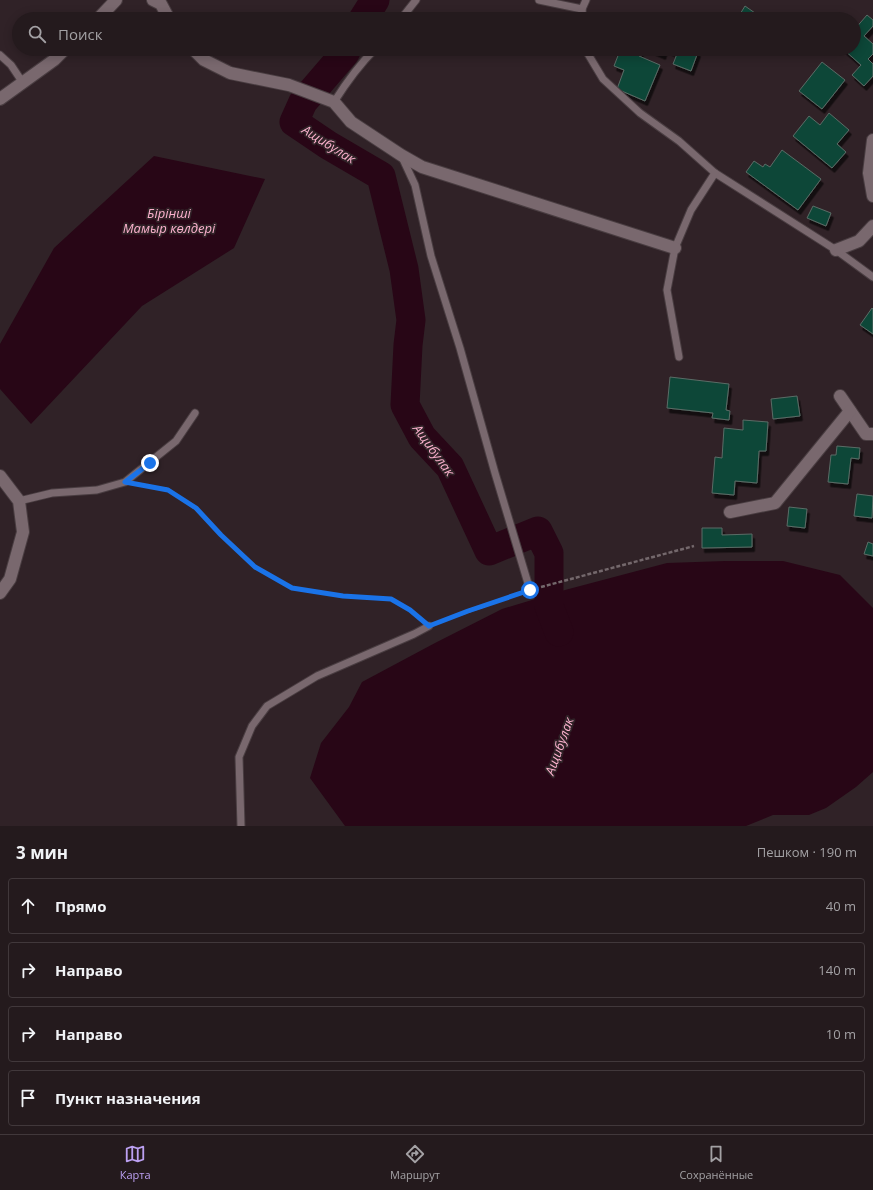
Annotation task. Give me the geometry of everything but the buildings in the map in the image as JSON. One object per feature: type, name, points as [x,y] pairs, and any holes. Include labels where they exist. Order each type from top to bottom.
[{"type":"street","points":[[105,12],[116,0]]},
{"type":"street","points":[[153,0],[161,4],[165,12]]},
{"type":"street","points":[[0,99],[58,56]]},
{"type":"street","points":[[200,56],[204,60],[230,73],[289,85],[334,102],[351,122],[422,167],[675,248]]},
{"type":"street","points":[[873,140],[869,173],[873,196]]},
{"type":"street","points":[[836,250],[859,241],[873,226]]},
{"type":"street","points":[[840,396],[866,434],[873,434]]},
{"type":"street","points":[[730,512],[775,503],[850,411]]},
{"type":"street","points":[[0,476],[19,501],[22,532],[10,579],[0,593]]},
{"type":"lane","points":[[407,12],[416,0]]},
{"type":"lane","points":[[539,0],[582,9],[586,0]]},
{"type":"lane","points":[[0,55],[11,65],[22,83]]},
{"type":"lane","points":[[334,102],[348,80],[368,56]]},
{"type":"lane","points":[[589,56],[602,78],[640,113],[679,141],[715,173],[836,250],[873,277]]},
{"type":"lane","points":[[401,155],[415,185],[431,256],[460,348],[530,590]]},
{"type":"lane","points":[[679,357],[668,290],[675,248],[691,210],[715,173]]},
{"type":"lane","points":[[19,501],[52,493],[97,490],[125,482],[176,441],[195,413]]},
{"type":"lane","points":[[241,826],[238,757],[252,726],[267,706],[317,676],[429,626]]},
{"type":"path","points":[[125,482],[168,490],[196,508],[221,535],[255,567],[292,588],[343,596],[391,599],[410,610],[429,626],[530,590],[694,546]]},
{"type":"water","name":"Бірінші Мамыр көлдері","points":[[154,156],[265,179],[234,248],[142,306],[31,424],[0,389],[0,344],[54,248]]},
{"type":"water","points":[[783,561],[840,575],[873,608],[873,772],[856,787],[826,808],[809,815],[773,815],[746,826],[345,826],[310,778],[321,743],[349,707],[362,682],[435,643],[502,609],[565,590],[667,563]]},
{"type":"waterway","name":"Ащибулак","points":[[367,12],[375,0]]},
{"type":"waterway","name":"Ащибулак","points":[[342,56],[303,102],[294,122],[328,145],[381,176],[404,269],[411,320],[408,345],[405,405],[422,437],[450,467],[489,551],[538,531],[549,553],[549,606],[559,632]]},
{"type":"route","points":[[150,463],[125,482],[168,490],[196,508],[221,535],[255,567],[292,588],[343,596],[391,599],[410,610],[429,626],[530,590]]}]
